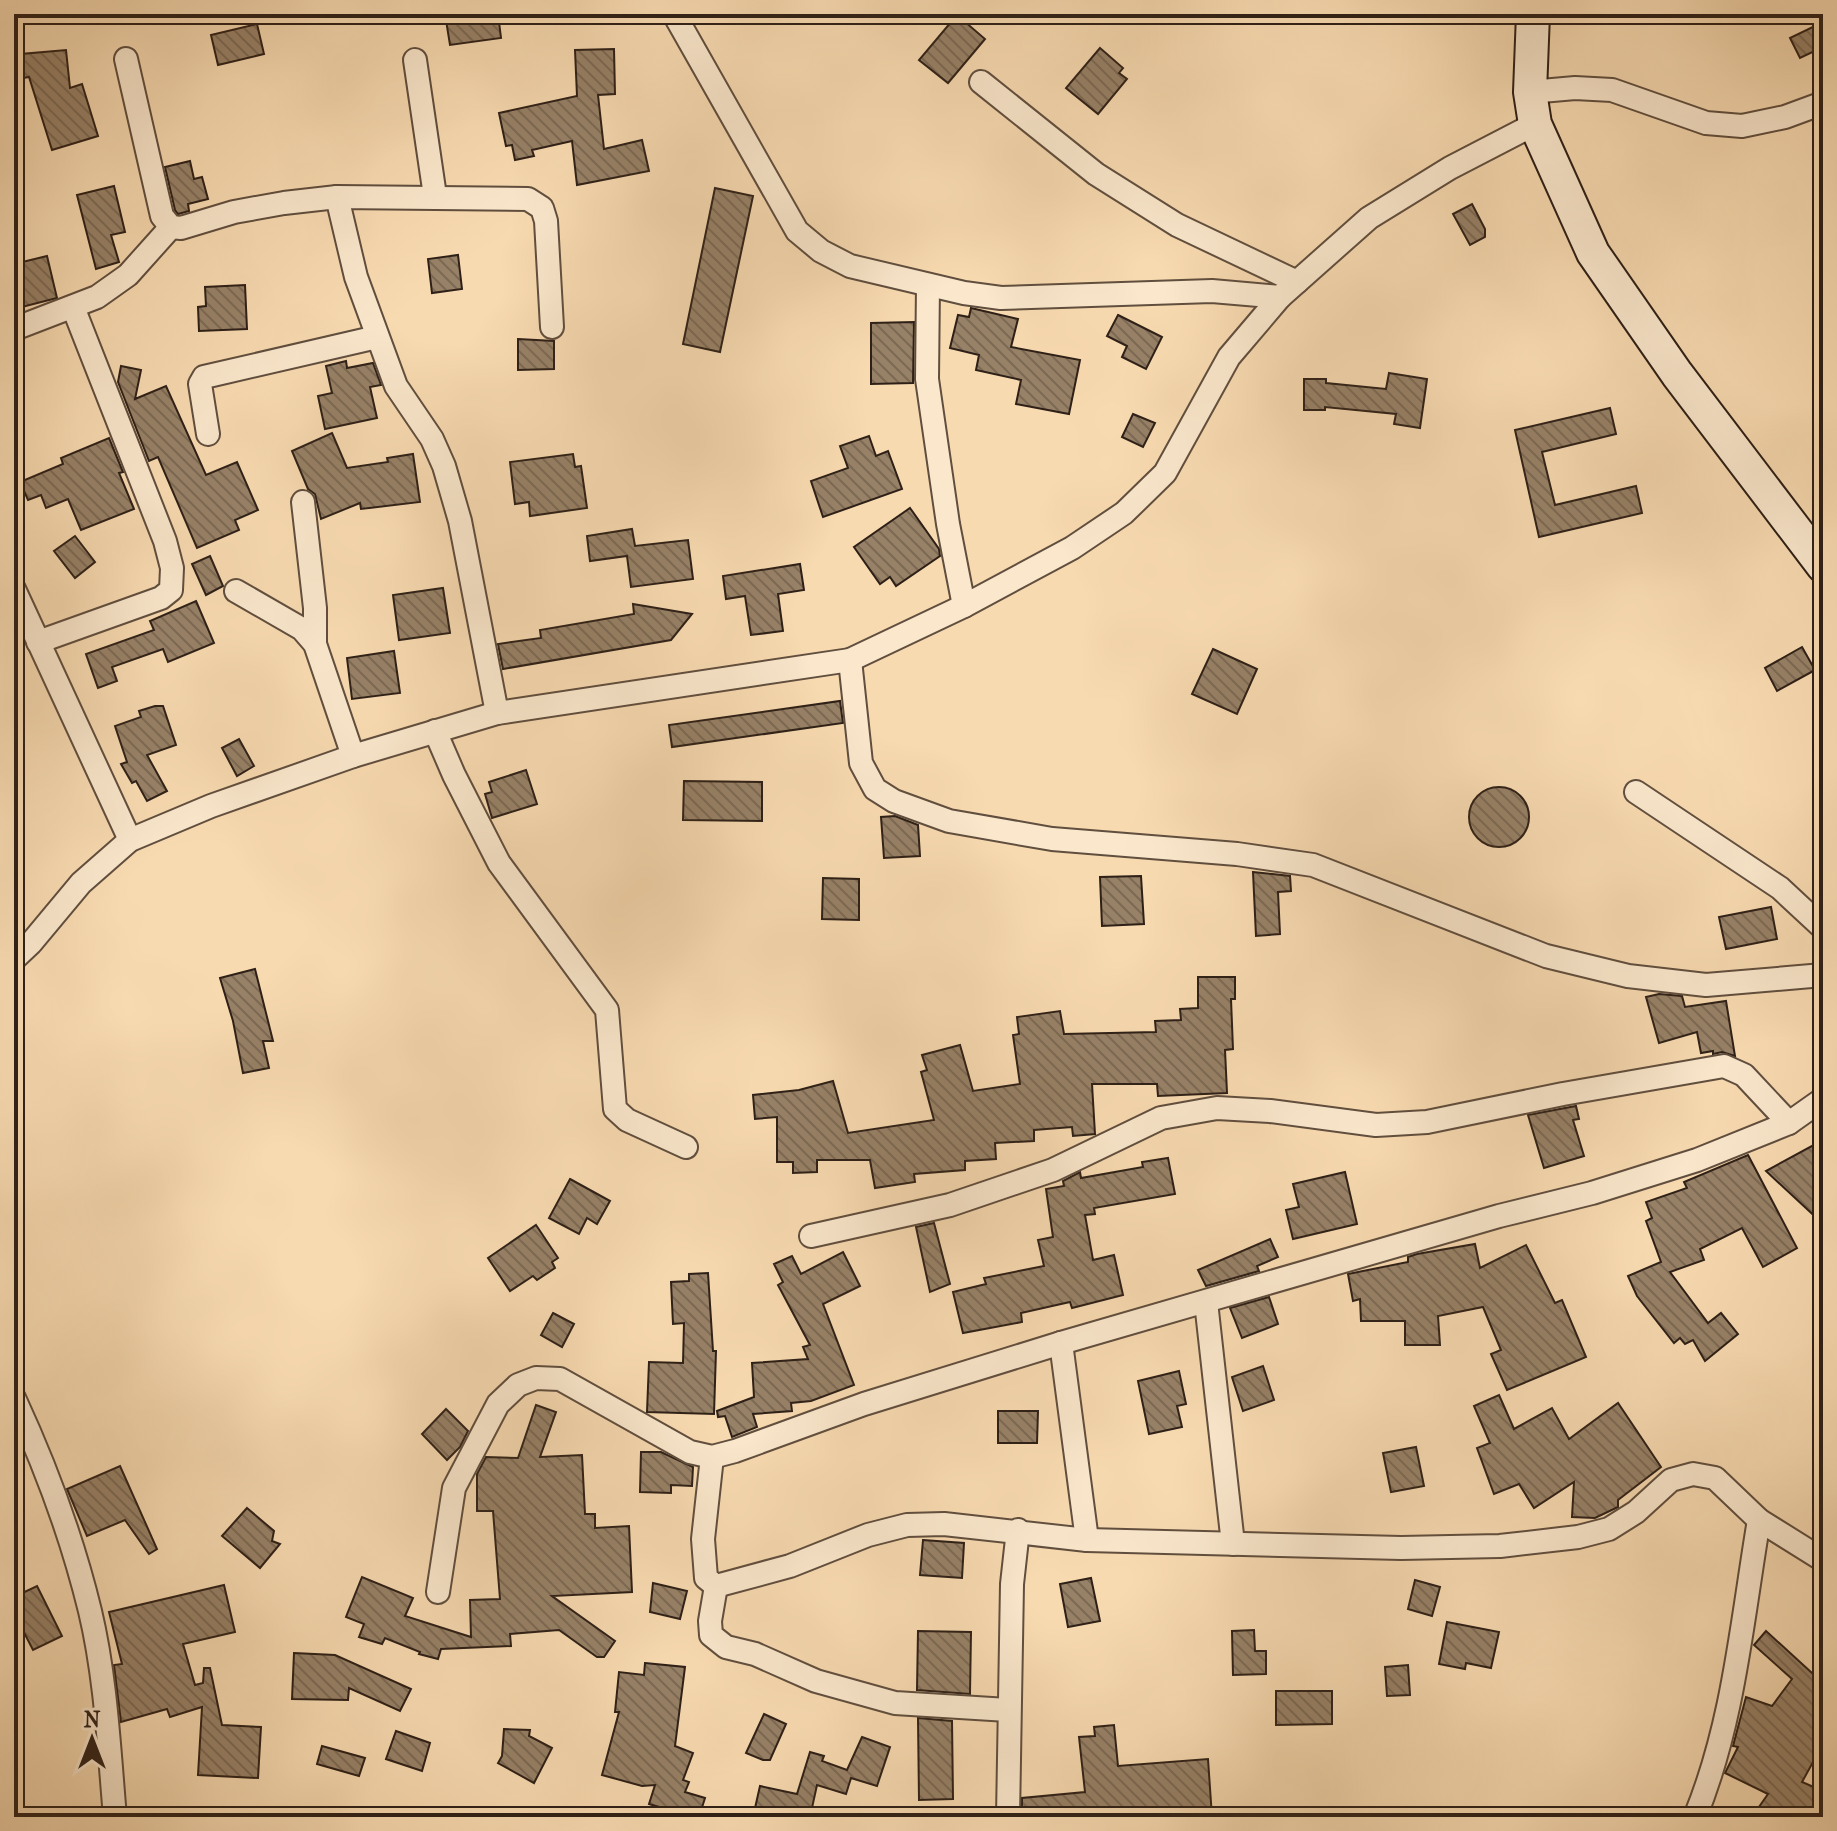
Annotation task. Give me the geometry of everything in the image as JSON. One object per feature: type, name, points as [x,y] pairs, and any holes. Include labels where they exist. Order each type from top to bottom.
[{"type":"street","points":[[674,14],[797,231],[821,251],[850,266],[928,285],[1001,298],[1212,291],[1280,297]]},
{"type":"street","points":[[1533,14],[1530,92],[1535,124],[1593,253],[1677,374],[1823,566]]},
{"type":"street","points":[[126,59],[162,216],[171,227],[181,228],[234,212],[272,205],[337,197],[528,199],[542,208],[546,221],[552,327]]},
{"type":"street","points":[[415,60],[435,196]]},
{"type":"street","points":[[981,82],[1096,174],[1177,225],[1297,282]]},
{"type":"street","points":[[1530,92],[1575,88],[1612,90],[1706,123],[1742,126],[1785,117],[1823,103]]},
{"type":"street","points":[[14,959],[81,883],[130,840],[211,806],[353,756],[497,713],[850,660],[964,606],[1072,548],[1124,513],[1165,473],[1229,357],[1280,297],[1369,218],[1450,168],[1535,124]]},
{"type":"street","points":[[337,197],[356,277],[396,386],[432,439],[444,466],[460,521],[497,713]]},
{"type":"street","points":[[14,329],[97,297],[128,275],[171,227]]},
{"type":"street","points":[[928,285],[927,379],[964,606]]},
{"type":"street","points":[[38,642],[161,598],[171,590],[172,568],[165,541],[73,307]]},
{"type":"street","points":[[208,434],[200,384],[204,377],[377,337]]},
{"type":"street","points":[[303,502],[315,608],[315,644],[353,756]]},
{"type":"street","points":[[14,589],[130,840]]},
{"type":"street","points":[[236,591],[302,629],[315,644]]},
{"type":"street","points":[[850,660],[861,763],[875,789],[894,801],[949,821],[1052,839],[1237,854],[1313,865],[1546,956],[1628,976],[1706,985],[1823,975]]},
{"type":"street","points":[[435,731],[499,863],[607,1010],[615,1109],[627,1120],[686,1147]]},
{"type":"street","points":[[1636,792],[1780,888],[1823,928]]},
{"type":"street","points":[[811,1236],[950,1205],[1053,1170],[1161,1118],[1217,1108],[1270,1111],[1376,1125],[1427,1122],[1578,1091],[1724,1066],[1744,1075],[1789,1123]]},
{"type":"street","points":[[438,1592],[454,1488],[498,1404],[518,1385],[536,1378],[560,1379],[690,1452],[712,1457],[864,1404],[1061,1343],[1499,1216],[1592,1193],[1697,1160],[1789,1123],[1823,1099]]},
{"type":"street","points":[[1206,1302],[1233,1544]]},
{"type":"street","points":[[1061,1343],[1087,1540]]},
{"type":"street","points":[[14,1398],[40,1454],[70,1536],[91,1613],[105,1703],[115,1817]]},
{"type":"street","points":[[712,1457],[703,1539],[706,1578],[716,1586]]},
{"type":"street","points":[[716,1586],[790,1566],[868,1535],[907,1525],[944,1524],[1018,1530],[1087,1540],[1401,1548],[1486,1546],[1578,1537],[1609,1529],[1636,1512],[1671,1480],[1693,1474],[1715,1478],[1759,1520],[1823,1560]]},
{"type":"street","points":[[1695,1817],[1712,1775],[1736,1677],[1759,1520]]},
{"type":"street","points":[[1008,1817],[1012,1584],[1018,1530]]},
{"type":"street","points":[[716,1586],[710,1621],[711,1635],[726,1647],[755,1654],[816,1681],[895,1703],[1008,1710]]},
{"type":"building","points":[[445,14],[498,14],[501,38],[450,45]]},
{"type":"building","points":[[957,15],[985,39],[948,83],[919,60]]},
{"type":"building","points":[[1823,22],[1823,47],[1800,58],[1790,38]]},
{"type":"building","points":[[257,24],[264,54],[218,65],[211,35]]},
{"type":"building","points":[[1100,48],[1123,68],[1119,73],[1127,79],[1098,114],[1066,88]]},
{"type":"building","points":[[614,49],[615,94],[598,95],[604,149],[642,140],[649,171],[577,185],[572,141],[532,150],[534,156],[515,160],[512,145],[506,146],[499,113],[577,96],[575,50]]},
{"type":"building","points":[[66,50],[70,88],[82,84],[98,136],[52,150],[29,77],[23,78],[21,54]]},
{"type":"building","points":[[190,161],[194,179],[202,177],[208,199],[188,204],[189,211],[178,214],[165,167]]},
{"type":"building","points":[[114,186],[125,232],[111,235],[119,262],[96,269],[77,195]]},
{"type":"building","points":[[715,188],[753,196],[720,352],[683,344]]},
{"type":"building","points":[[1472,204],[1485,229],[1485,237],[1470,245],[1453,214]]},
{"type":"building","points":[[458,255],[462,289],[432,293],[428,259]]},
{"type":"building","points":[[47,256],[57,298],[14,309],[14,264]]},
{"type":"building","points":[[245,285],[247,329],[199,331],[198,307],[206,306],[205,287]]},
{"type":"building","points":[[971,308],[1018,319],[1011,347],[1080,360],[1069,414],[1016,404],[1021,380],[976,370],[979,355],[950,348],[958,315],[969,317]]},
{"type":"building","points":[[1118,315],[1162,337],[1146,369],[1122,357],[1127,346],[1107,336]]},
{"type":"building","points":[[914,322],[913,383],[871,384],[871,323]]},
{"type":"building","points":[[518,339],[554,341],[554,369],[518,370]]},
{"type":"building","points":[[346,361],[347,368],[373,363],[381,385],[370,387],[377,418],[325,429],[318,396],[332,393],[326,366]]},
{"type":"building","points":[[121,366],[141,370],[135,399],[166,386],[206,475],[237,462],[258,510],[235,520],[239,530],[197,548],[158,457],[149,461],[118,382]]},
{"type":"building","points":[[1389,373],[1427,379],[1420,428],[1394,424],[1396,414],[1325,407],[1325,410],[1304,410],[1304,379],[1326,379],[1326,383],[1386,389]]},
{"type":"building","points":[[1610,408],[1616,434],[1542,452],[1555,505],[1636,486],[1642,513],[1539,537],[1515,430]]},
{"type":"building","points":[[1133,414],[1155,423],[1143,447],[1122,437]]},
{"type":"building","points":[[332,433],[347,468],[388,462],[387,458],[413,454],[420,502],[361,509],[360,503],[321,519],[315,494],[308,489],[292,451]]},
{"type":"building","points":[[869,436],[876,456],[888,451],[902,489],[823,517],[811,481],[848,468],[840,446]]},
{"type":"building","points":[[109,438],[134,509],[81,530],[68,499],[46,508],[41,495],[28,500],[20,482],[63,464],[61,458]]},
{"type":"building","points":[[573,454],[575,467],[581,466],[587,508],[530,516],[529,502],[515,504],[510,462]]},
{"type":"building","points":[[910,508],[939,549],[940,556],[896,586],[890,577],[880,584],[854,547]]},
{"type":"building","points":[[632,529],[635,546],[688,540],[693,579],[631,587],[627,556],[590,561],[587,536]]},
{"type":"building","points":[[75,536],[95,562],[75,578],[54,551]]},
{"type":"building","points":[[210,556],[223,586],[206,595],[192,564]]},
{"type":"building","points":[[800,564],[804,590],[778,594],[783,631],[751,635],[745,596],[726,599],[723,576]]},
{"type":"building","points":[[443,588],[450,633],[399,640],[393,595]]},
{"type":"building","points":[[196,601],[214,643],[168,662],[163,649],[112,667],[117,681],[98,688],[86,654],[154,630],[150,621]]},
{"type":"building","points":[[633,604],[692,614],[671,640],[503,669],[498,644],[541,638],[540,630],[634,614]]},
{"type":"building","points":[[1802,647],[1815,670],[1777,691],[1765,668]]},
{"type":"building","points":[[1213,649],[1257,669],[1237,714],[1192,694]]},
{"type":"building","points":[[394,651],[400,693],[352,699],[347,658]]},
{"type":"building","points":[[840,701],[843,723],[672,747],[669,725]]},
{"type":"building","points":[[163,706],[176,745],[147,755],[167,791],[147,801],[136,781],[132,783],[121,764],[127,762],[115,726],[141,717],[139,711]]},
{"type":"building","points":[[239,739],[254,766],[237,776],[222,748]]},
{"type":"building","points":[[526,770],[537,804],[492,818],[485,794],[492,792],[489,782]]},
{"type":"building","points":[[684,781],[762,782],[762,821],[683,820]]},
{"type":"building","points":[[1499,787],[1510,789],[1520,796],[1527,806],[1527,828],[1520,838],[1510,845],[1499,847],[1488,845],[1478,838],[1471,828],[1469,817],[1471,806],[1478,796],[1488,789]]},
{"type":"building","points":[[895,816],[918,825],[920,856],[884,858],[881,817]]},
{"type":"building","points":[[1253,872],[1290,876],[1291,891],[1278,892],[1280,934],[1256,936]]},
{"type":"building","points":[[1141,876],[1144,924],[1102,926],[1100,877]]},
{"type":"building","points":[[823,878],[859,879],[859,920],[822,919]]},
{"type":"building","points":[[1771,907],[1777,939],[1726,949],[1719,917]]},
{"type":"building","points":[[255,969],[273,1041],[263,1041],[269,1068],[243,1073],[233,1021],[220,978]]},
{"type":"building","points":[[1198,977],[1235,977],[1235,999],[1231,999],[1233,1049],[1225,1050],[1227,1093],[1158,1096],[1157,1084],[1092,1084],[1095,1134],[1073,1136],[1072,1127],[1034,1130],[1034,1141],[995,1143],[996,1159],[965,1161],[965,1170],[914,1174],[915,1182],[875,1188],[870,1160],[817,1160],[817,1172],[793,1173],[793,1162],[777,1162],[777,1117],[755,1119],[753,1095],[799,1090],[833,1081],[848,1133],[934,1120],[921,1072],[927,1070],[922,1055],[960,1045],[973,1091],[1020,1084],[1013,1035],[1019,1034],[1017,1017],[1060,1011],[1064,1034],[1156,1032],[1155,1021],[1181,1020],[1180,1009],[1198,1008]]},
{"type":"building","points":[[1659,994],[1682,996],[1685,1007],[1726,1001],[1735,1056],[1722,1052],[1713,1054],[1713,1051],[1701,1053],[1697,1032],[1659,1043],[1646,997]]},
{"type":"building","points":[[1576,1106],[1579,1119],[1573,1120],[1584,1156],[1544,1168],[1528,1115]]},
{"type":"building","points":[[1823,1140],[1823,1224],[1766,1171]]},
{"type":"building","points":[[1748,1155],[1797,1248],[1763,1267],[1742,1228],[1700,1249],[1704,1260],[1670,1272],[1708,1323],[1721,1313],[1738,1334],[1705,1361],[1693,1340],[1685,1344],[1680,1338],[1674,1343],[1637,1296],[1628,1276],[1661,1262],[1646,1221],[1652,1218],[1646,1202],[1687,1188],[1684,1182]]},
{"type":"building","points":[[1168,1158],[1175,1194],[1094,1208],[1095,1214],[1085,1215],[1093,1260],[1114,1255],[1123,1295],[1072,1308],[1070,1302],[1021,1313],[1022,1322],[963,1333],[953,1292],[986,1284],[984,1278],[1044,1266],[1038,1240],[1053,1237],[1046,1189],[1064,1186],[1063,1181],[1080,1172],[1081,1178],[1143,1167],[1142,1162]]},
{"type":"building","points":[[1345,1172],[1357,1224],[1293,1239],[1286,1210],[1299,1207],[1293,1184]]},
{"type":"building","points":[[570,1179],[610,1201],[597,1224],[587,1218],[579,1234],[549,1218]]},
{"type":"building","points":[[934,1223],[950,1284],[930,1292],[916,1227]]},
{"type":"building","points":[[536,1225],[558,1258],[552,1262],[555,1268],[537,1280],[533,1276],[510,1291],[488,1258]]},
{"type":"building","points":[[1270,1239],[1278,1257],[1257,1266],[1259,1271],[1206,1286],[1198,1270]]},
{"type":"building","points":[[1475,1244],[1480,1268],[1526,1245],[1555,1303],[1562,1300],[1586,1357],[1507,1390],[1491,1354],[1501,1350],[1483,1307],[1438,1316],[1440,1345],[1405,1345],[1405,1321],[1361,1321],[1360,1299],[1353,1301],[1348,1274],[1408,1262],[1408,1257],[1417,1254]]},
{"type":"building","points":[[843,1252],[860,1286],[823,1304],[854,1385],[811,1401],[791,1403],[792,1411],[753,1414],[757,1427],[732,1437],[725,1416],[718,1417],[717,1411],[754,1397],[752,1363],[808,1359],[803,1347],[810,1345],[778,1285],[783,1282],[774,1264],[792,1256],[801,1274]]},
{"type":"building","points":[[708,1273],[713,1351],[716,1351],[714,1414],[647,1412],[649,1362],[683,1363],[684,1323],[673,1324],[671,1282],[689,1281],[689,1274]]},
{"type":"building","points":[[1269,1297],[1278,1324],[1242,1338],[1230,1308]]},
{"type":"building","points":[[553,1313],[574,1324],[562,1347],[541,1335]]},
{"type":"building","points":[[1263,1366],[1274,1400],[1243,1411],[1232,1377]]},
{"type":"building","points":[[1179,1371],[1186,1404],[1177,1406],[1182,1427],[1149,1434],[1138,1381]]},
{"type":"building","points":[[1499,1395],[1514,1429],[1552,1408],[1569,1439],[1618,1403],[1661,1467],[1618,1500],[1618,1507],[1595,1518],[1572,1517],[1574,1482],[1534,1508],[1519,1484],[1494,1494],[1477,1448],[1490,1443],[1474,1406]]},
{"type":"building","points":[[536,1405],[556,1412],[540,1457],[582,1455],[585,1514],[595,1514],[595,1528],[629,1526],[632,1592],[552,1596],[615,1641],[604,1657],[597,1657],[559,1630],[510,1634],[511,1646],[441,1649],[438,1659],[385,1638],[382,1644],[359,1637],[364,1624],[346,1617],[362,1577],[413,1598],[405,1616],[471,1637],[470,1600],[500,1599],[493,1511],[477,1511],[477,1474],[486,1457],[518,1458]]},
{"type":"building","points":[[446,1409],[468,1431],[460,1447],[447,1460],[422,1434]]},
{"type":"building","points":[[998,1411],[1038,1411],[1037,1443],[998,1443]]},
{"type":"building","points":[[1416,1447],[1424,1486],[1391,1492],[1383,1453]]},
{"type":"building","points":[[641,1452],[661,1452],[693,1467],[692,1486],[671,1485],[671,1493],[640,1492]]},
{"type":"building","points":[[120,1466],[157,1549],[149,1554],[125,1520],[87,1536],[67,1489]]},
{"type":"building","points":[[247,1508],[274,1531],[272,1541],[280,1544],[260,1568],[222,1536]]},
{"type":"building","points":[[923,1540],[964,1543],[962,1578],[920,1575]]},
{"type":"building","points":[[1091,1578],[1100,1621],[1068,1627],[1060,1584]]},
{"type":"building","points":[[1415,1580],[1440,1587],[1432,1616],[1408,1609]]},
{"type":"building","points":[[653,1583],[687,1591],[680,1619],[650,1612]]},
{"type":"building","points":[[224,1585],[235,1632],[183,1644],[195,1685],[203,1683],[204,1668],[210,1668],[222,1725],[261,1727],[258,1778],[198,1775],[202,1707],[170,1717],[167,1709],[121,1722],[114,1665],[122,1664],[109,1612]]},
{"type":"building","points":[[37,1586],[62,1636],[33,1650],[14,1613],[14,1597]]},
{"type":"building","points":[[1447,1622],[1499,1632],[1491,1668],[1466,1663],[1465,1669],[1439,1664]]},
{"type":"building","points":[[1254,1630],[1255,1651],[1266,1651],[1266,1674],[1233,1675],[1232,1631]]},
{"type":"building","points":[[918,1631],[971,1632],[970,1694],[917,1690]]},
{"type":"building","points":[[1766,1631],[1812,1673],[1823,1658],[1823,1744],[1802,1782],[1823,1791],[1823,1817],[1752,1817],[1768,1794],[1725,1773],[1738,1747],[1733,1746],[1746,1697],[1772,1706],[1792,1679],[1754,1645]]},
{"type":"building","points":[[294,1653],[335,1655],[411,1689],[400,1711],[349,1688],[348,1700],[292,1699]]},
{"type":"building","points":[[645,1663],[685,1667],[675,1746],[693,1753],[683,1780],[689,1782],[685,1792],[705,1798],[699,1817],[664,1817],[666,1809],[649,1804],[655,1785],[642,1786],[602,1775],[619,1712],[615,1712],[619,1672],[644,1675]]},
{"type":"building","points":[[1408,1665],[1410,1695],[1387,1696],[1385,1667]]},
{"type":"building","points":[[1276,1691],[1332,1691],[1332,1724],[1276,1725]]},
{"type":"building","points":[[764,1714],[786,1724],[770,1760],[746,1753]]},
{"type":"building","points":[[918,1718],[952,1721],[953,1799],[919,1800]]},
{"type":"building","points":[[1114,1725],[1118,1766],[1208,1759],[1212,1817],[1022,1817],[1022,1798],[1085,1792],[1079,1737],[1095,1736],[1094,1727]]},
{"type":"building","points":[[504,1729],[530,1730],[529,1736],[552,1748],[534,1783],[498,1763],[502,1756]]},
{"type":"building","points":[[396,1731],[430,1743],[422,1771],[386,1759]]},
{"type":"building","points":[[862,1737],[890,1747],[877,1786],[851,1778],[846,1794],[817,1785],[810,1817],[753,1817],[760,1786],[797,1794],[810,1752],[824,1756],[822,1761],[847,1770]]},
{"type":"building","points":[[322,1746],[365,1758],[359,1776],[317,1764]]}]
